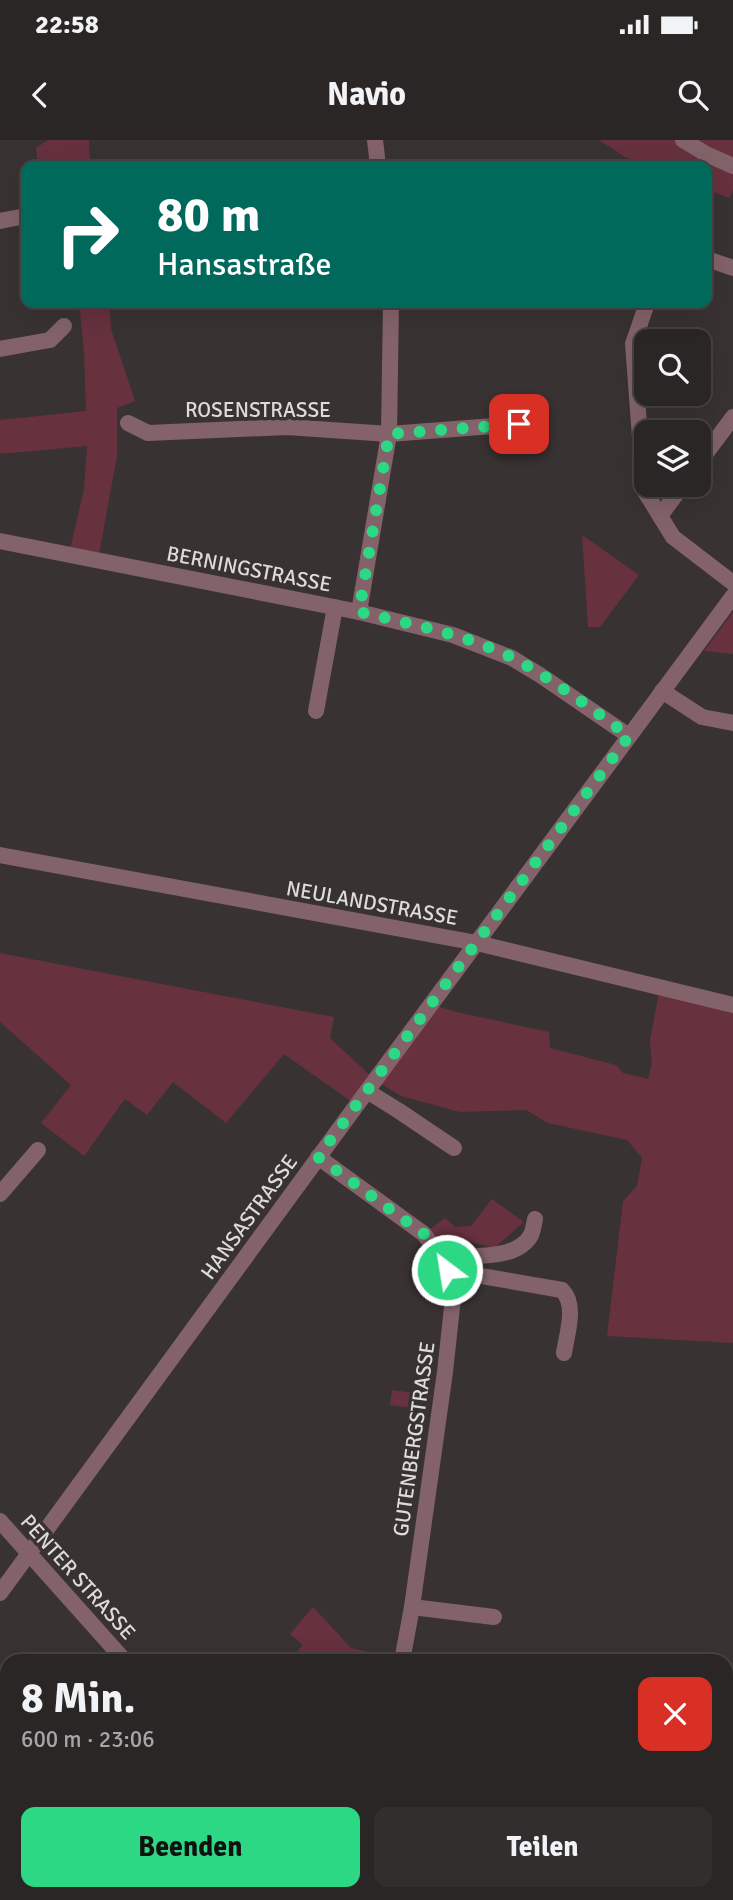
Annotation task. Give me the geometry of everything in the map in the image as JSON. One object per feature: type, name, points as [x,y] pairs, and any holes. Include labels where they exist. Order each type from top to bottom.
[{"type":"street","points":[[375,140],[377,161]]},
{"type":"street","points":[[683,140],[733,166]]},
{"type":"street","points":[[0,221],[21,217]]},
{"type":"street","points":[[712,261],[733,268]]},
{"type":"street","points":[[359,612],[389,434],[391,308]]},
{"type":"street","points":[[645,308],[633,344],[644,490],[673,537],[733,583]]},
{"type":"street","points":[[0,349],[50,340],[64,326]]},
{"type":"street","points":[[711,447],[733,417]]},
{"type":"street","name":"ROSENSTRASSE","points":[[128,423],[148,433],[287,428],[389,434],[519,424]]},
{"type":"street","points":[[660,516],[674,497]]},
{"type":"street","name":"BERNINGSTRASSE","points":[[0,541],[335,607],[453,635],[512,658],[629,736]]},
{"type":"street","name":"HANSASTRASSE","points":[[0,1593],[733,596]]},
{"type":"street","points":[[316,711],[335,607]]},
{"type":"street","points":[[662,691],[702,717],[733,723]]},
{"type":"street","name":"NEULANDSTRASSE","points":[[0,855],[477,943],[733,1005]]},
{"type":"street","points":[[367,1091],[454,1148]]},
{"type":"street","points":[[0,1194],[38,1150]]},
{"type":"street","name":"GUTENBERGSTRASSE","points":[[318,1157],[424,1234],[444,1265],[453,1298],[412,1607],[403,1654]]},
{"type":"street","points":[[444,1265],[464,1256],[494,1256],[510,1252],[523,1245],[531,1235],[535,1219]]},
{"type":"street","points":[[444,1265],[562,1290],[569,1297],[570,1308],[564,1353]]},
{"type":"street","name":"PENTER STRASSE","points":[[0,1521],[119,1654]]},
{"type":"street","points":[[412,1607],[494,1617]]},
{"type":"shaded area","points":[[48,140],[89,140],[92,161],[37,161],[36,148]]},
{"type":"shaded area","points":[[599,140],[733,140],[733,190],[730,198],[712,192],[712,161],[635,161]]},
{"type":"shaded area","points":[[73,308],[109,308],[111,329],[135,401],[117,408],[117,456],[98,560],[69,554],[84,489],[87,446],[0,454],[0,420],[86,411],[80,311]]},
{"type":"shaded area","points":[[582,535],[639,575],[600,627],[588,627]]},
{"type":"shaded area","points":[[733,612],[733,654],[704,651]]},
{"type":"shaded area","points":[[0,953],[334,1017],[330,1038],[375,1080],[356,1105],[284,1054],[226,1123],[173,1082],[147,1115],[125,1099],[84,1156],[41,1123],[71,1085],[0,1022]]},
{"type":"shaded area","points":[[660,987],[733,1005],[733,1343],[607,1336],[623,1201],[637,1186],[642,1158],[627,1140],[548,1123],[526,1110],[460,1112],[401,1096],[375,1080],[439,1007],[549,1032],[550,1048],[616,1065],[623,1073],[648,1079],[652,1063],[650,1041]]},
{"type":"shaded area","points":[[492,1199],[524,1222],[494,1248],[456,1238],[438,1254],[424,1234],[445,1218],[455,1227],[471,1226]]},
{"type":"shaded area","points":[[392,1390],[431,1395],[428,1410],[390,1405]]},
{"type":"shaded area","points":[[313,1607],[351,1648],[379,1654],[295,1654],[303,1645],[290,1634]]},
{"type":"route","points":[[447,1270],[424,1234],[318,1157],[629,736],[512,658],[453,635],[359,612],[389,434],[519,424]]}]
